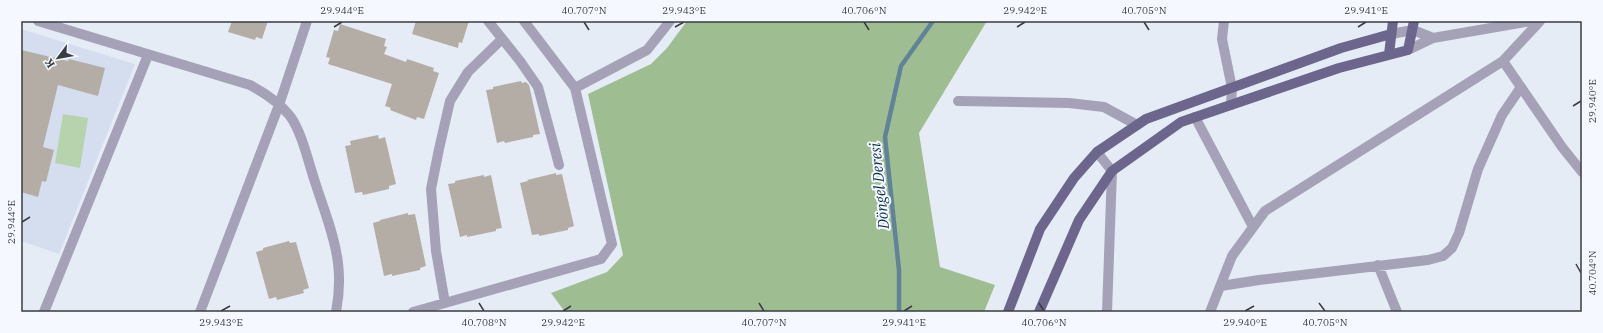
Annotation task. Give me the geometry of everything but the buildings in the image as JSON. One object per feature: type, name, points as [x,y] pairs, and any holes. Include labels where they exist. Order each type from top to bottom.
[{"type":"main road","points":[[1389,54],[1393,21]]},
{"type":"main road","points":[[1039,312],[1079,220],[1112,171],[1181,122],[1339,68],[1408,50],[1413,25]]},
{"type":"main road","points":[[1008,312],[1040,229],[1074,178],[1097,152],[1146,119],[1341,48],[1391,34]]},
{"type":"street","points":[[38,21],[148,55],[250,84],[266,93],[279,105],[291,118],[300,139],[335,245],[340,284],[336,312]]},
{"type":"street","points":[[200,312],[279,105],[307,21]]},
{"type":"street","points":[[488,21],[520,61],[538,87],[559,165]]},
{"type":"street","points":[[413,312],[601,259],[612,244],[575,88],[524,21]]},
{"type":"street","points":[[575,88],[648,50],[670,21]]},
{"type":"street","points":[[1224,21],[1222,39],[1232,88],[1231,105]]},
{"type":"street","points":[[1408,50],[1433,38],[1531,21]]},
{"type":"street","points":[[1210,312],[1232,256],[1265,211],[1503,61],[1540,21]]},
{"type":"street","points":[[1391,34],[1413,25],[1433,38]]},
{"type":"street","points":[[445,303],[436,251],[431,188],[439,149],[450,101],[468,72],[502,39]]},
{"type":"street","points":[[44,312],[148,55]]},
{"type":"street","points":[[1503,61],[1562,147],[1582,172]]},
{"type":"street","points":[[1221,286],[1378,265],[1428,260],[1443,256],[1452,248],[1459,233],[1478,169],[1502,115],[1521,87]]},
{"type":"street","points":[[958,101],[1069,103],[1104,107],[1137,125]]},
{"type":"street","points":[[1195,117],[1253,227]]},
{"type":"street","points":[[1097,152],[1112,171],[1107,312]]},
{"type":"street","points":[[1378,265],[1397,312]]},
{"type":"shaded area","points":[[21,29],[135,64],[59,254],[21,241]]},
{"type":"green space","points":[[687,21],[987,21],[919,133],[940,267],[995,285],[984,312],[565,312],[551,293],[607,272],[623,255],[588,94],[651,64],[667,48]]},
{"type":"green space","points":[[63,114],[88,118],[80,168],[55,163]]},
{"type":"waterway","name":"Döngel Deresi","points":[[899,312],[899,270],[885,137],[901,66],[933,21]]}]
